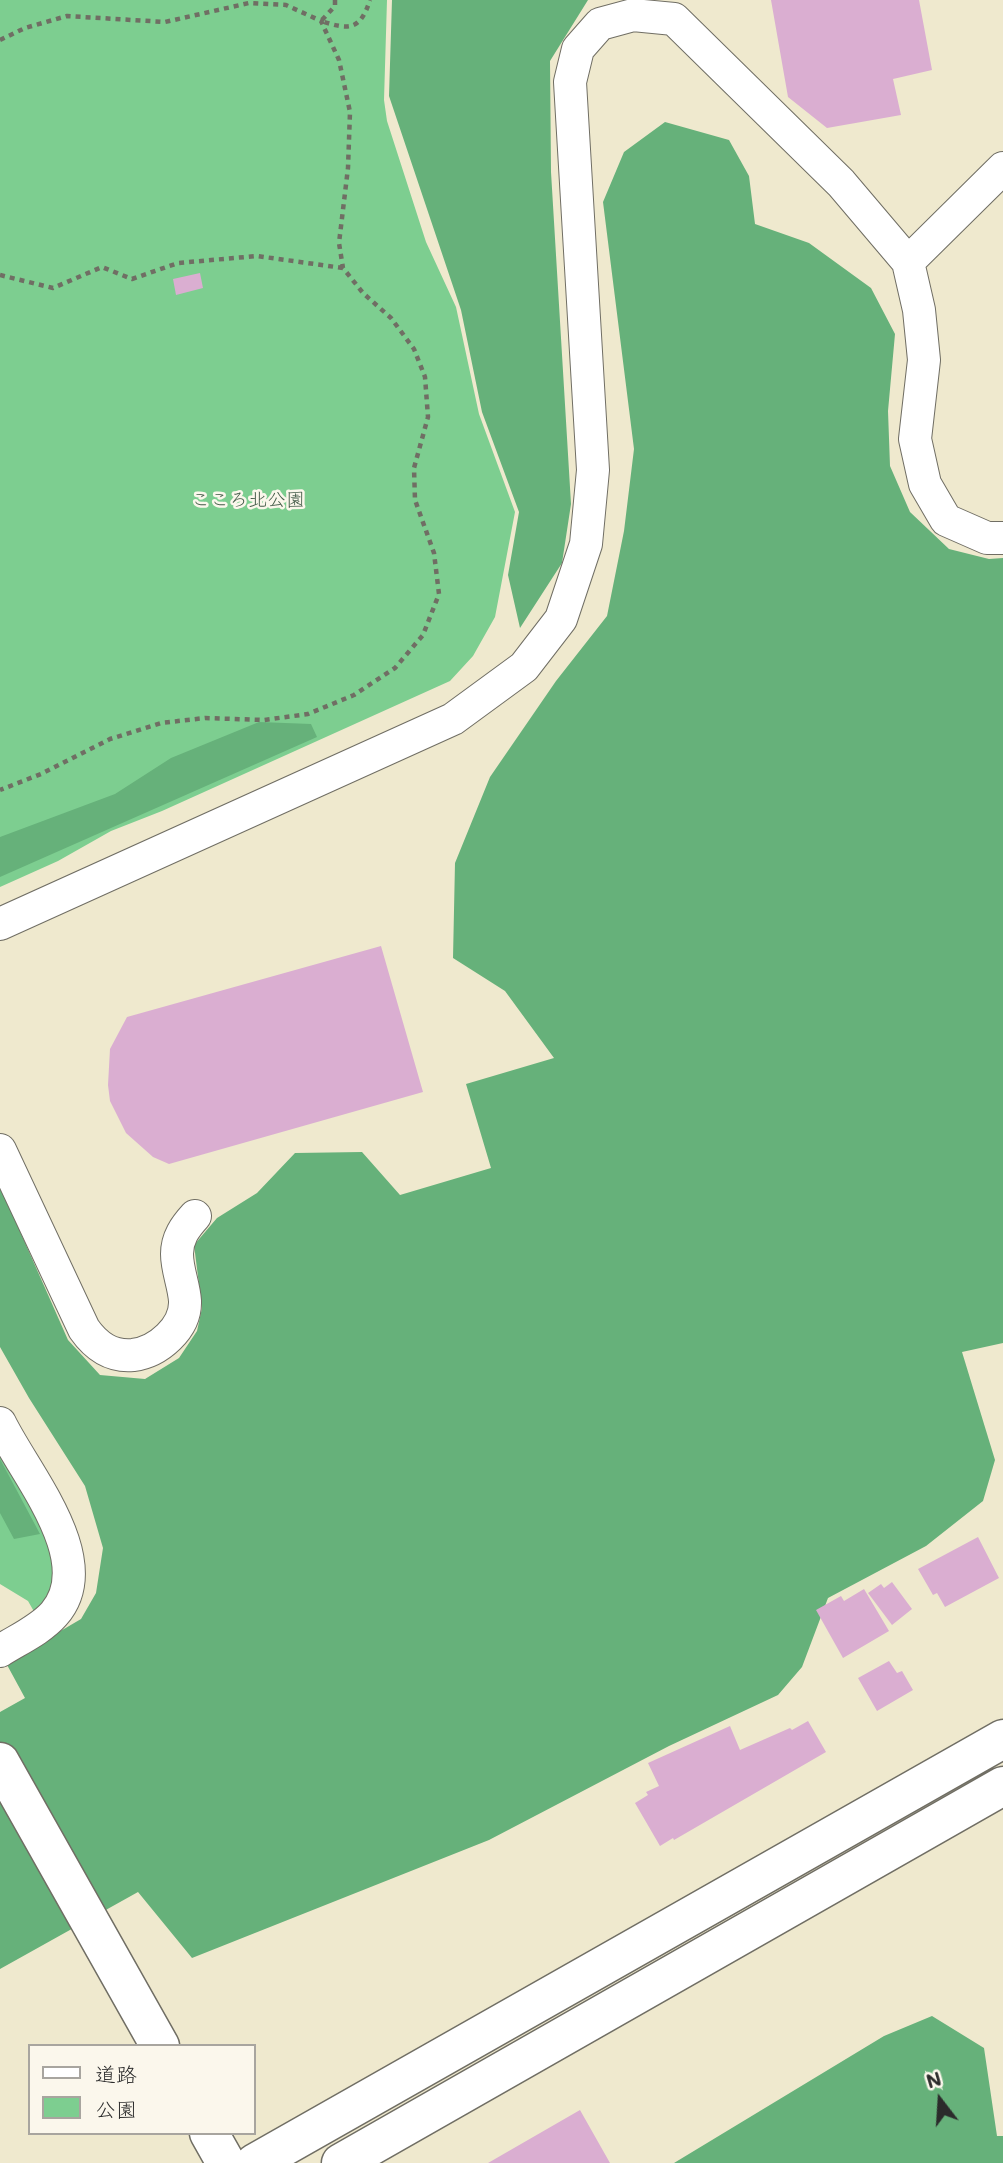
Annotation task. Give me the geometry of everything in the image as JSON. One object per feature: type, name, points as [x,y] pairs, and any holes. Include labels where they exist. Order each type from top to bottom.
[{"type":"street","points":[[0,924],[453,719],[524,667],[561,619],[586,544],[593,470],[570,82],[578,49],[600,24],[633,15],[674,19],[841,183],[908,262],[919,310],[924,360],[915,439],[925,484],[946,520],[987,538],[1003,538]]},
{"type":"street","points":[[908,262],[1003,168]]},
{"type":"street","points":[[0,1150],[84,1329],[92,1340],[112,1354],[132,1355],[155,1348],[180,1322],[185,1300],[177,1253],[179,1239],[195,1216]]},
{"type":"street","points":[[0,1423],[59,1529],[70,1572],[66,1593],[54,1615],[0,1651]]},
{"type":"street","points":[[255,2163],[1003,1739]]},
{"type":"street","points":[[0,1762],[159,2044]]},
{"type":"street","points":[[341,2163],[1003,1786]]},
{"type":"street","points":[[210,2135],[226,2163]]},
{"type":"path","points":[[321,21],[335,6],[335,0]]},
{"type":"path","points":[[0,40],[25,28],[68,16],[165,22],[249,2],[286,5],[343,28],[357,24],[365,15],[369,0]]},
{"type":"path","points":[[0,790],[41,774],[110,739],[161,723],[205,718],[264,720],[308,714],[354,695],[395,668],[423,635],[439,594],[434,553],[415,500],[414,468],[428,417],[425,377],[414,349],[391,318],[363,293],[342,268],[339,243],[351,112],[339,60],[321,21]]},
{"type":"path","points":[[0,275],[53,288],[102,267],[132,279],[178,263],[257,257],[342,268]]},
{"type":"green space","name":"こころ北公園","points":[[0,0],[387,0],[384,100],[387,121],[426,242],[456,307],[479,414],[515,512],[495,617],[473,656],[450,681],[162,811],[111,831],[58,861],[0,887]]},
{"type":"green space","points":[[392,0],[588,0],[550,61],[551,172],[571,504],[562,563],[520,628],[508,575],[519,512],[482,412],[461,310],[389,96]]},
{"type":"green space","points":[[665,122],[729,140],[749,176],[755,224],[809,243],[871,288],[895,334],[888,411],[890,466],[910,512],[949,549],[989,559],[1003,558],[1003,1343],[962,1352],[995,1460],[983,1501],[926,1546],[828,1598],[802,1667],[778,1695],[669,1746],[489,1840],[192,1958],[138,1892],[0,1969],[0,1712],[25,1698],[6,1663],[81,1619],[96,1593],[103,1548],[85,1486],[0,1347],[0,1186],[68,1340],[100,1375],[145,1379],[179,1358],[197,1331],[202,1308],[194,1245],[217,1218],[257,1193],[295,1153],[362,1152],[400,1195],[491,1168],[466,1084],[554,1058],[505,991],[453,958],[455,863],[490,777],[556,681],[607,616],[624,531],[634,449],[603,202],[624,152]]},
{"type":"green space","points":[[259,722],[311,724],[317,737],[0,877],[0,837],[115,794],[171,758]]},
{"type":"green space","points":[[0,1449],[56,1551],[56,1588],[36,1615],[28,1601],[0,1584]]},
{"type":"green space","points":[[0,1459],[40,1534],[14,1539],[0,1513]]},
{"type":"green space","points":[[932,2016],[984,2048],[997,2136],[1003,2136],[1003,2163],[674,2163],[884,2036]]},
{"type":"building","points":[[771,0],[919,0],[932,70],[893,79],[901,115],[827,128],[788,97]]},
{"type":"building","points":[[200,273],[203,288],[176,295],[173,279]]},
{"type":"building","points":[[381,946],[423,1092],[169,1164],[153,1157],[126,1133],[110,1101],[108,1085],[110,1049],[127,1017]]},
{"type":"building","points":[[978,1537],[999,1578],[945,1607],[937,1593],[933,1595],[918,1569]]},
{"type":"building","points":[[892,1582],[912,1609],[892,1625],[868,1593],[881,1584],[884,1588]]},
{"type":"building","points":[[864,1589],[889,1631],[843,1658],[816,1610],[841,1596],[844,1601]]},
{"type":"building","points":[[889,1661],[897,1673],[902,1671],[913,1690],[877,1711],[858,1678]]},
{"type":"building","points":[[808,1721],[826,1752],[660,1846],[635,1803],[648,1795],[646,1792],[659,1786],[648,1763],[730,1726],[740,1750]]},
{"type":"building","points":[[580,2110],[610,2163],[488,2163]]}]
